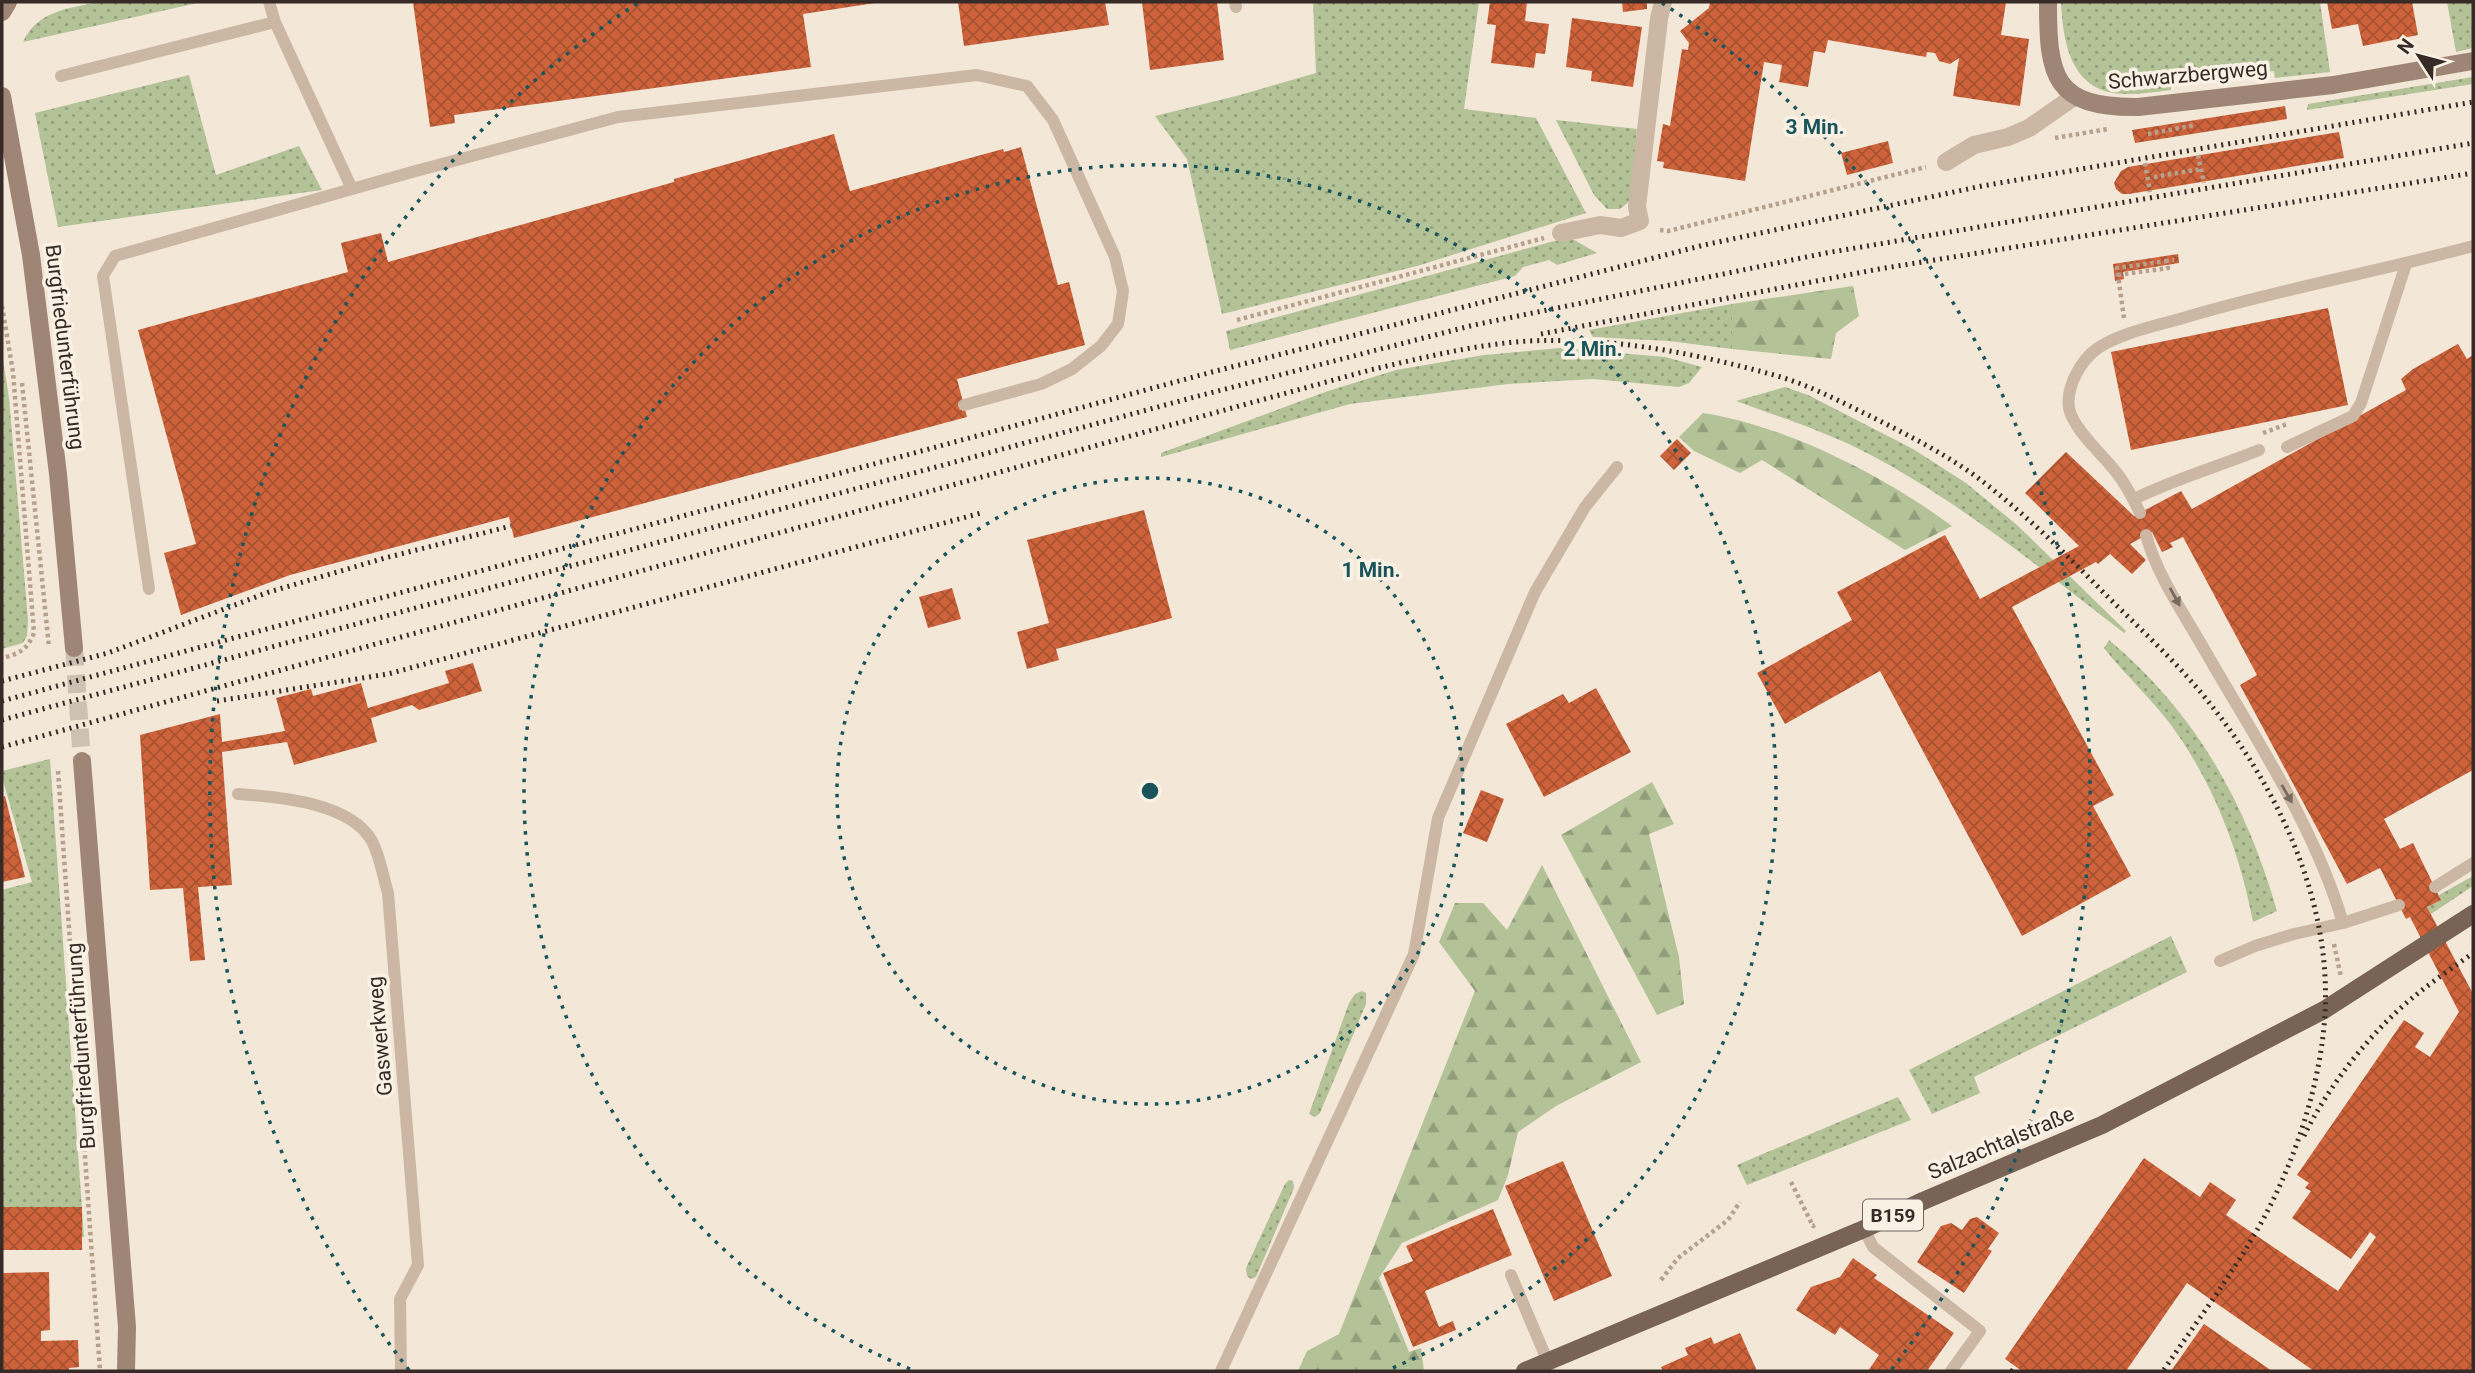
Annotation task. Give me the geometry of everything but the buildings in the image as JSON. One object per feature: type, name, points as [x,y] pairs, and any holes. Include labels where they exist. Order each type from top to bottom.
[{"type":"main road","name":"Salzachtalstraße","points":[[1525,1371],[1864,1229],[2102,1125],[2296,1026],[2473,914]]},
{"type":"street","points":[[2,12],[8,2]]},
{"type":"street","points":[[1561,233],[1600,225],[1620,228],[1640,221],[1637,207],[1663,2]]},
{"type":"street","points":[[1946,162],[1974,145],[2008,138],[2029,128],[2075,96],[2062,83],[2051,64],[2048,2]]},
{"type":"street","name":"Schwarzbergweg","points":[[2075,96],[2090,104],[2138,107],[2333,85],[2473,61]]},
{"type":"street","name":"Burgfriedunterführung","points":[[2,96],[31,255],[58,474],[74,648]]},
{"type":"street","name":"Burgfriedunterführung","points":[[82,761],[127,1327],[135,1371]]},
{"type":"street","name":"Burgfriedunterführung","points":[[126,1371],[127,1327]]},
{"type":"lane","points":[[269,2],[275,22],[352,189]]},
{"type":"lane","points":[[61,76],[275,22]]},
{"type":"lane","points":[[149,589],[103,276],[115,256],[618,117],[977,75],[1027,86],[1053,120],[1115,257],[1124,291],[1118,324],[1101,346],[1072,369],[1041,384],[964,405]]},
{"type":"lane","points":[[2140,513],[2118,474],[2081,431],[2069,408],[2071,386],[2082,363],[2098,348],[2127,334],[2221,306],[2473,246]]},
{"type":"lane","points":[[2287,447],[2353,416],[2361,403],[2406,264]]},
{"type":"lane","points":[[2134,499],[2168,482],[2259,450]]},
{"type":"lane","points":[[1221,1371],[1414,954],[1438,818],[1535,592],[1585,507],[1617,467]]},
{"type":"lane","points":[[2146,535],[2150,552],[2312,837],[2331,881],[2337,925]]},
{"type":"lane","name":"Gaswerkweg","points":[[238,794],[277,797],[325,807],[357,824],[372,841],[388,893],[418,1265],[400,1299],[401,1371]]},
{"type":"lane","points":[[2435,887],[2473,863]]},
{"type":"lane","points":[[2220,961],[2255,946],[2337,925],[2399,905]]},
{"type":"lane","points":[[1864,1229],[1873,1247],[1980,1331],[1951,1371]]},
{"type":"lane","points":[[1511,1275],[1548,1362]]},
{"type":"path","points":[[2148,134],[2196,125]]},
{"type":"path","points":[[2198,155],[2204,183]]},
{"type":"path","points":[[1640,221],[1655,229],[1668,231],[1946,162]]},
{"type":"path","points":[[2145,163],[2150,192]]},
{"type":"path","points":[[2154,177],[2201,169]]},
{"type":"path","points":[[1237,320],[1561,233]]},
{"type":"path","points":[[2118,275],[2168,268],[2167,261],[2174,260]]},
{"type":"path","points":[[2127,334],[2117,268],[2167,261]]},
{"type":"path","points":[[2,306],[13,372],[34,633],[29,645],[19,654],[2,658]]},
{"type":"path","points":[[21,370],[49,647]]},
{"type":"path","points":[[58,771],[100,1371]]},
{"type":"path","points":[[2337,925],[2338,970],[2348,995]]},
{"type":"path","points":[[1791,1182],[1813,1226],[1830,1221],[1840,1239]]},
{"type":"path","points":[[1661,1280],[1678,1258],[1728,1220],[1740,1202]]},
{"type":"green space","points":[[99,2],[202,2],[23,42],[29,32],[45,17],[65,9]]},
{"type":"green space","points":[[1313,2],[1479,2],[1464,109],[1536,118],[1586,213],[1417,266],[1222,314],[1187,159],[1155,116],[1316,73]]},
{"type":"green space","points":[[2061,2],[2320,2],[2330,72],[2275,78],[2274,71],[2171,81],[2171,90],[2126,94],[2108,92],[2093,86],[2074,64],[2064,35]]},
{"type":"green space","points":[[2447,2],[2473,2],[2473,48],[2456,52]]},
{"type":"green space","points":[[189,75],[216,175],[299,146],[322,190],[58,227],[35,113]]},
{"type":"green space","points":[[2473,77],[2473,84],[2307,110],[2308,104]]},
{"type":"green space","points":[[1556,120],[1637,129],[1631,200],[1620,209],[1607,209],[1594,195]]},
{"type":"green space","points":[[1569,237],[1597,253],[1557,265],[1549,260],[1523,267],[1515,276],[1230,350],[1226,331]]},
{"type":"green space","points":[[1853,286],[1859,316],[1836,333],[1831,359],[1732,349],[1732,304]]},
{"type":"green space","points":[[1732,304],[1732,349],[1669,341],[1593,337],[1589,330]]},
{"type":"green space","points":[[1560,348],[1665,357],[1702,367],[1689,383],[1679,387],[1593,379],[1508,384],[1350,404],[1161,457],[1161,453],[1328,391],[1396,370],[1484,355]]},
{"type":"green space","points":[[2,353],[9,398],[28,619],[27,636],[23,643],[2,649]]},
{"type":"green space","points":[[1785,387],[1808,395],[1913,449],[1966,483],[2017,525],[2126,631],[2124,633],[1966,513],[1899,471],[1834,437],[1736,401]]},
{"type":"green space","points":[[1703,413],[1768,429],[1801,441],[1896,489],[1952,526],[1905,550],[1762,460],[1740,473],[1694,451],[1679,437]]},
{"type":"green space","points":[[2109,640],[2168,698],[2214,762],[2250,833],[2277,911],[2253,922],[2232,844],[2200,770],[2171,725],[2104,648]]},
{"type":"green space","points":[[50,759],[84,1237],[2,1241],[2,890],[32,882],[2,771]]},
{"type":"green space","points":[[1652,782],[1674,824],[1649,834],[1679,957],[1684,1004],[1657,1015],[1561,835]]},
{"type":"green space","points":[[1542,865],[1641,1062],[1556,1106],[1518,1132],[1508,1175],[1498,1200],[1402,1243],[1379,1278],[1409,1352],[1421,1348],[1424,1371],[1298,1371],[1307,1351],[1339,1334],[1475,991],[1439,942],[1455,903],[1483,903],[1507,930]]},
{"type":"green space","points":[[2473,876],[2473,886],[2431,914],[2427,907],[2441,900],[2439,895]]},
{"type":"green space","points":[[2171,936],[2187,972],[1974,1077],[1980,1093],[1932,1114],[1909,1070]]},
{"type":"green space","points":[[1362,991],[1366,993],[1366,1004],[1320,1113],[1315,1117],[1309,1114],[1349,1003],[1355,994]]},
{"type":"green space","points":[[1898,1097],[1911,1120],[1747,1185],[1737,1165]]},
{"type":"green space","points":[[1289,1180],[1293,1181],[1294,1188],[1256,1277],[1251,1279],[1247,1276],[1246,1268]]},
{"type":"tunnel","points":[[74,648],[82,761]]},
{"type":"railway","points":[[2,701],[1212,372],[1704,245],[1982,186],[2473,102]]},
{"type":"railway","points":[[2,720],[1202,395],[1474,325],[1826,253],[2473,143]]},
{"type":"railway","points":[[1541,334],[1879,269],[2473,173]]},
{"type":"railway","points":[[2,747],[1370,370],[1449,352],[1529,341],[1622,344],[1714,360],[1774,375],[1833,398],[1943,455],[1986,484],[2047,537],[2173,662],[2211,705],[2261,779],[2300,860],[2322,947],[2325,991],[2323,1036],[2314,1088],[2298,1140],[2266,1214],[2232,1271],[2163,1371]]},
{"type":"railway","points":[[217,701],[388,674],[981,513]]},
{"type":"railway","points":[[2,681],[108,653],[269,592],[385,558],[511,526]]},
{"type":"railway","points":[[2304,1136],[2339,1078],[2368,1041],[2416,995],[2473,953]]}]
